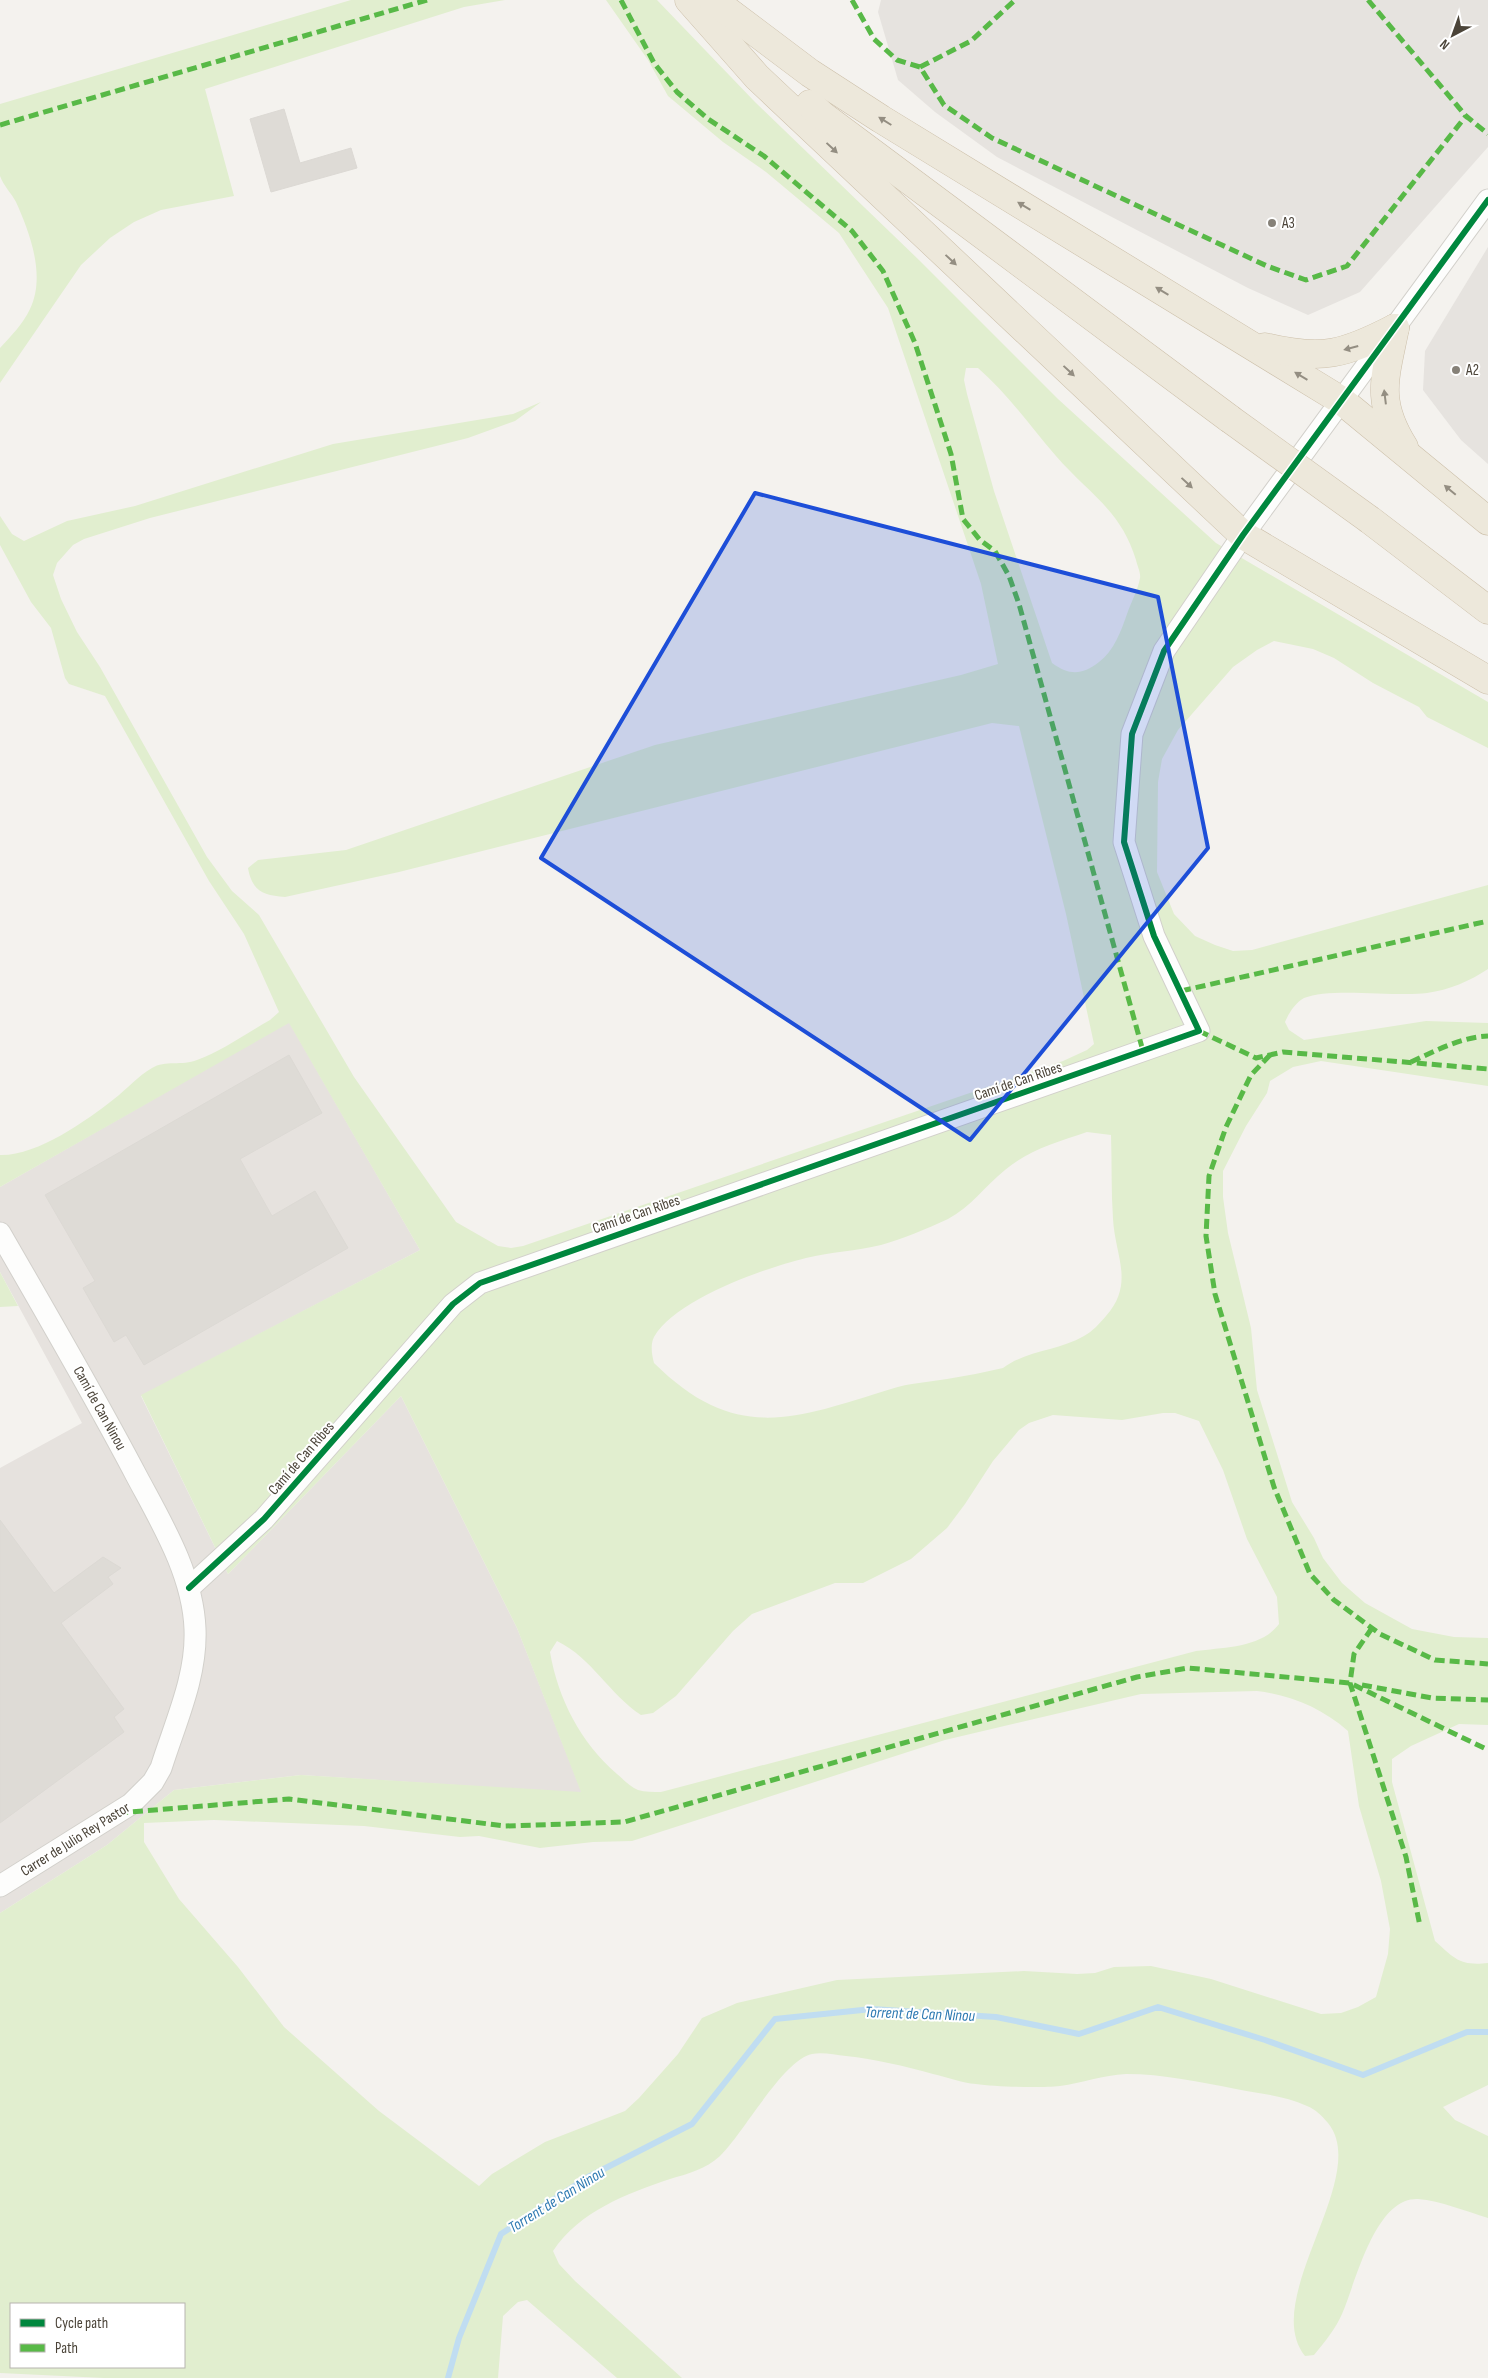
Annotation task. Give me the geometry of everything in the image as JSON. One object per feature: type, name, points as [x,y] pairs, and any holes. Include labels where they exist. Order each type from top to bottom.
[{"type":"highway","points":[[689,0],[757,77],[1243,535],[1488,680]]},
{"type":"highway","points":[[699,0],[823,116],[1230,419],[1370,520],[1488,610]]},
{"type":"highway","points":[[713,0],[810,73],[873,114],[1342,401],[1488,521]]},
{"type":"highway","points":[[1245,341],[1288,353],[1327,355],[1360,346],[1395,328]]},
{"type":"highway","points":[[1395,328],[1383,385],[1386,409],[1410,457]]},
{"type":"street","points":[[1243,535],[1488,200]]},
{"type":"street","name":"Camí de Can Ribes","points":[[189,1588],[264,1519],[453,1304],[480,1283],[1199,1031],[1154,936],[1124,842],[1132,734],[1164,651],[1243,535]]},
{"type":"street","name":"Camí de Can Ninou","points":[[0,1233],[109,1422],[166,1532],[189,1588]]},
{"type":"street","name":"Carrer de Julio Rey Pastor","points":[[0,1886],[131,1804],[153,1782],[161,1768],[192,1671],[195,1629],[189,1588]]},
{"type":"highlighted area","points":[[755,493],[1158,597],[1208,848],[970,1140],[541,858]]},
{"type":"shaded area","name":"A3","points":[[881,0],[1488,0],[1488,147],[1360,292],[1308,315],[1248,288],[997,157],[935,112],[898,80],[878,12]]},
{"type":"shaded area","name":"A2","points":[[1488,247],[1488,464],[1461,440],[1423,390],[1425,351]]},
{"type":"shaded area","points":[[289,1022],[420,1250],[141,1396],[228,1574],[401,1396],[517,1628],[582,1793],[301,1775],[174,1790],[107,1845],[0,1913],[0,1468],[82,1423],[0,1272],[0,1187]]},
{"type":"green space","points":[[351,0],[505,0],[464,7],[205,89],[234,196],[161,210],[134,222],[110,238],[81,265],[0,383],[0,348],[16,330],[30,309],[37,283],[31,241],[16,202],[0,176],[0,104]]},
{"type":"green space","points":[[606,0],[657,0],[755,102],[919,260],[1058,399],[1216,543],[1488,702],[1488,748],[1427,717],[1419,707],[1373,683],[1334,658],[1313,649],[1274,641],[1257,650],[1233,667],[1178,730],[1162,759],[1158,782],[1157,872],[1174,914],[1195,936],[1233,951],[1252,950],[1488,885],[1488,969],[1459,984],[1427,993],[1330,993],[1315,995],[1304,998],[1298,1003],[1290,1012],[1285,1022],[1289,1030],[1304,1040],[1426,1021],[1488,1023],[1488,1086],[1321,1061],[1293,1067],[1270,1081],[1267,1093],[1246,1126],[1223,1171],[1223,1197],[1228,1233],[1251,1328],[1257,1390],[1292,1502],[1314,1538],[1323,1558],[1342,1583],[1365,1603],[1412,1629],[1454,1637],[1488,1638],[1488,1725],[1459,1724],[1411,1746],[1392,1759],[1392,1782],[1435,1941],[1458,1960],[1479,1964],[1488,1963],[1488,2085],[1443,2107],[1455,2120],[1488,2136],[1488,2218],[1427,2200],[1418,2199],[1403,2202],[1390,2212],[1379,2226],[1369,2244],[1336,2325],[1314,2355],[1305,2356],[1295,2332],[1295,2303],[1304,2271],[1328,2205],[1336,2174],[1338,2146],[1328,2123],[1313,2109],[1281,2097],[1168,2077],[1126,2074],[1060,2086],[995,2086],[965,2082],[879,2061],[816,2053],[801,2059],[789,2069],[776,2083],[729,2146],[715,2161],[696,2170],[637,2191],[605,2206],[576,2225],[553,2251],[559,2264],[575,2281],[682,2378],[617,2378],[527,2300],[518,2302],[503,2316],[498,2378],[104,2378],[0,2373],[0,1913],[107,1845],[174,1790],[301,1775],[581,1792],[517,1628],[401,1396],[228,1574],[141,1395],[420,1250],[289,1023],[0,1187],[0,1155],[14,1154],[45,1144],[103,1108],[152,1068],[162,1064],[185,1063],[206,1057],[270,1020],[279,1012],[244,934],[209,881],[105,696],[69,684],[65,678],[51,628],[31,602],[0,545],[0,516],[12,534],[24,541],[67,521],[135,506],[333,444],[513,414],[541,402],[515,421],[468,438],[150,518],[84,539],[73,545],[57,563],[53,575],[61,599],[77,632],[100,667],[207,857],[232,891],[259,915],[354,1077],[456,1222],[498,1246],[511,1248],[523,1246],[1063,1061],[1087,1050],[1094,1044],[1066,914],[1019,726],[992,723],[399,872],[285,897],[265,893],[252,882],[248,868],[258,860],[346,850],[655,745],[961,675],[998,664],[981,584],[888,308],[839,233],[766,172],[723,142],[668,96],[648,60]],"holes":[[[966,368],[978,368],[1009,399],[1056,456],[1113,515],[1130,543],[1140,574],[1138,587],[1113,646],[1104,657],[1087,669],[1070,672],[1052,663],[994,491],[967,394],[964,380]],[[1087,1132],[1111,1135],[1113,1219],[1121,1269],[1121,1281],[1120,1292],[1115,1304],[1098,1325],[1084,1336],[1064,1345],[1032,1354],[1003,1368],[961,1377],[905,1385],[825,1409],[767,1418],[739,1415],[712,1405],[684,1389],[654,1363],[652,1353],[654,1337],[665,1323],[681,1310],[701,1298],[768,1269],[815,1256],[881,1245],[906,1237],[948,1219],[964,1209],[1014,1163],[1044,1147]],[[1163,1413],[1175,1413],[1199,1421],[1223,1470],[1247,1539],[1277,1597],[1279,1624],[1262,1638],[1241,1645],[1196,1651],[661,1792],[638,1790],[627,1783],[592,1748],[573,1719],[559,1687],[550,1652],[557,1641],[591,1666],[619,1697],[641,1715],[653,1713],[676,1696],[733,1631],[752,1614],[835,1583],[863,1583],[911,1559],[947,1528],[993,1461],[1019,1430],[1029,1423],[1053,1415],[1122,1420]],[[1257,1691],[1270,1693],[1294,1699],[1317,1709],[1348,1731],[1359,1806],[1381,1881],[1390,1929],[1388,1954],[1376,1997],[1358,2007],[1341,2013],[1321,2014],[1211,1979],[1151,1966],[1114,1967],[1095,1973],[1077,1974],[1024,1971],[837,1980],[737,2003],[702,2018],[678,2054],[625,2111],[545,2142],[492,2174],[479,2186],[379,2111],[284,2027],[238,1967],[179,1899],[144,1842],[144,1823],[214,1820],[364,1826],[460,1837],[479,1836],[540,1848],[593,1842],[632,1841],[945,1740],[1141,1694]]]},
{"type":"green space","points":[[0,1272],[18,1306],[0,1307]]},
{"type":"building","points":[[284,109],[300,163],[351,148],[357,168],[271,192],[250,119]]},
{"type":"building","points":[[289,1055],[322,1113],[240,1159],[272,1216],[315,1191],[348,1248],[144,1365],[126,1335],[114,1342],[83,1288],[95,1281],[45,1195]]},
{"type":"building","points":[[0,1520],[54,1593],[103,1557],[121,1568],[108,1577],[113,1584],[61,1623],[124,1709],[114,1717],[124,1732],[0,1823]]},
{"type":"waterway","name":"Torrent de Can Ninou","points":[[448,2378],[459,2338],[501,2234],[588,2177],[692,2124],[775,2019],[872,2009],[996,2017],[1079,2034],[1158,2007],[1265,2040],[1363,2075],[1467,2032],[1488,2032]]},
{"type":"marked path","points":[[0,125],[427,0]]},
{"type":"marked path","points":[[621,0],[654,63],[677,92],[708,119],[764,156],[852,231],[883,271],[915,343],[951,454],[963,519],[980,540],[995,551],[1009,576],[1019,604],[1143,1051]]},
{"type":"marked path","points":[[852,0],[874,39],[897,60],[920,67],[944,105],[992,138],[1267,266],[1306,280],[1347,266],[1466,116]]},
{"type":"marked path","points":[[920,67],[971,41],[1015,0]]},
{"type":"marked path","points":[[1368,0],[1466,116],[1488,134]]},
{"type":"marked path","points":[[1181,991],[1488,921]]},
{"type":"marked path","points":[[1199,1031],[1256,1058],[1283,1052],[1488,1069]]},
{"type":"marked path","points":[[1411,1062],[1458,1042],[1488,1036]]},
{"type":"marked path","points":[[1270,1055],[1251,1075],[1226,1127],[1209,1176],[1206,1236],[1215,1294],[1274,1487],[1310,1574],[1334,1600],[1380,1634],[1435,1660],[1488,1664]]},
{"type":"marked path","points":[[1372,1628],[1354,1654],[1350,1683],[1406,1857],[1420,1926]]},
{"type":"marked path","points":[[118,1813],[289,1799],[505,1826],[624,1822],[1137,1677],[1188,1668],[1350,1683],[1488,1750]]},
{"type":"marked path","points":[[1362,1685],[1432,1698],[1488,1700]]},
{"type":"cycle path","points":[[189,1588],[264,1519],[453,1304],[480,1283],[1199,1031],[1154,936],[1124,842],[1132,734],[1164,651],[1243,535],[1488,200]]},
{"type":"place","name":"A3","points":[[1272,223]]},
{"type":"place","name":"A2","points":[[1456,370]]}]
